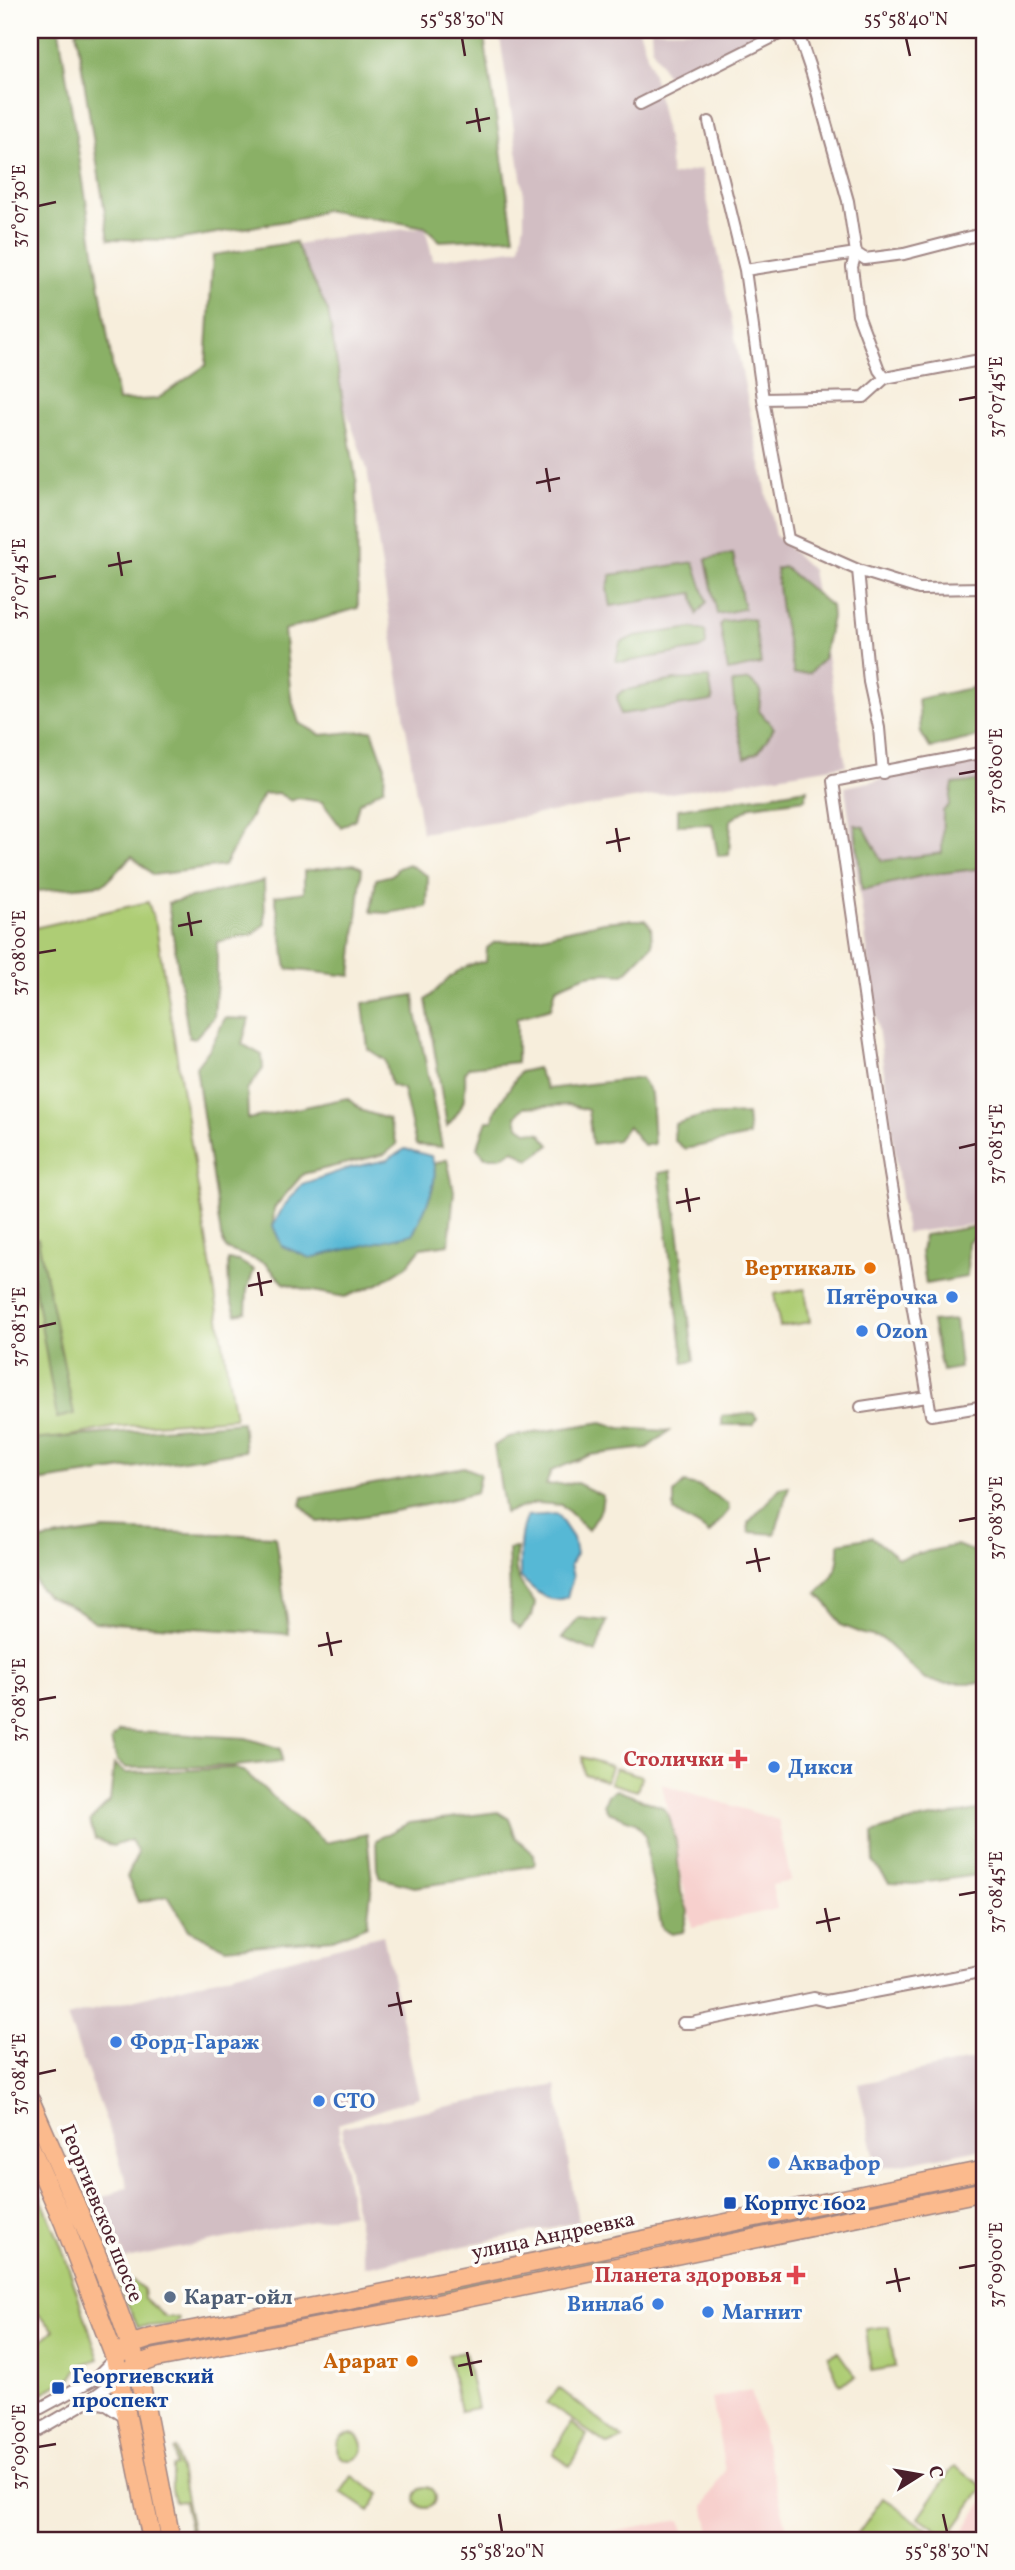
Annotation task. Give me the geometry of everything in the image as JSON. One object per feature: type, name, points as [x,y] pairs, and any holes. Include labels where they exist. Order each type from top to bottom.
[{"type":"main road","name":"Георгиевское шоссе","points":[[30,2100],[104,2272],[130,2345]]},
{"type":"main road","name":"Георгиевское шоссе","points":[[30,2146],[64,2224],[115,2358]]},
{"type":"main road","name":"улица Андреевка","points":[[130,2345],[151,2338],[985,2170]]},
{"type":"main road","name":"улица Андреевка","points":[[136,2365],[156,2358],[423,2307],[985,2191]]},
{"type":"main road","points":[[689,2231],[693,2237],[693,2252]]},
{"type":"main road","points":[[608,2248],[607,2261],[612,2267]]},
{"type":"main road","points":[[152,2540],[115,2358],[130,2345],[171,2540]]},
{"type":"main road","points":[[120,2377],[136,2365]]},
{"type":"street","points":[[640,104],[787,30]]},
{"type":"street","points":[[797,30],[848,201],[856,253],[852,267],[858,314],[879,370],[885,378]]},
{"type":"street","points":[[709,122],[745,270],[763,399],[788,539],[858,569],[919,589],[985,588]]},
{"type":"street","points":[[745,270],[856,253],[864,259],[904,254],[985,233]]},
{"type":"street","points":[[763,399],[864,397],[885,378],[985,359]]},
{"type":"street","points":[[858,569],[869,682],[879,728],[883,773]]},
{"type":"street","points":[[985,752],[833,781],[890,1174],[931,1415],[985,1406]]},
{"type":"street","points":[[861,1407],[927,1397]]},
{"type":"street","points":[[683,2023],[814,1998],[826,2001],[985,1971]]},
{"type":"street","points":[[30,2414],[94,2379],[115,2358]]},
{"type":"street","points":[[30,2435],[88,2401],[120,2377]]},
{"type":"street","points":[[88,2401],[104,2404],[128,2419]]},
{"type":"shaded area","points":[[639,30],[655,82],[669,149],[671,176],[701,169],[775,535],[812,570],[846,765],[422,833],[367,469],[288,248],[319,239],[425,227],[433,260],[520,248],[524,196],[499,31]]},
{"type":"shaded area","points":[[651,30],[767,30],[670,82],[652,48]]},
{"type":"shaded area","points":[[985,758],[985,1223],[906,1233],[845,787]]},
{"type":"shaded area","points":[[662,1784],[778,1820],[791,1881],[772,1885],[777,1909],[692,1927]]},
{"type":"shaded area","points":[[383,1935],[419,2097],[338,2124],[352,2213],[126,2259],[104,2210],[103,2197],[128,2187],[67,2017]]},
{"type":"shaded area","points":[[985,2057],[985,2148],[877,2169],[858,2084]]},
{"type":"shaded area","points":[[556,2085],[578,2222],[365,2267],[342,2127]]},
{"type":"shaded area","points":[[751,2390],[790,2540],[712,2540],[704,2506],[725,2471],[712,2398]]},
{"type":"shaded area","points":[[985,2500],[985,2540],[956,2540]]},
{"type":"shaded area","points":[[681,2520],[686,2540],[564,2540]]},
{"type":"green space","points":[[30,30],[59,30],[118,401],[157,399],[206,365],[213,255],[295,242],[328,311],[357,485],[358,608],[284,630],[291,697],[299,723],[321,735],[372,730],[385,766],[384,788],[359,803],[355,819],[341,827],[322,802],[298,798],[291,801],[278,793],[263,794],[224,866],[153,875],[132,856],[104,884],[30,892]]},
{"type":"green space","points":[[76,30],[483,30],[514,237],[440,241],[425,227],[324,210],[304,218],[176,240],[109,239]]},
{"type":"green space","points":[[733,554],[744,609],[717,614],[706,559]]},
{"type":"green space","points":[[694,562],[707,602],[697,614],[693,593],[611,606],[607,589],[611,575]]},
{"type":"green space","points":[[784,567],[831,606],[832,617],[823,659],[810,673],[794,674],[781,611],[776,569]]},
{"type":"green space","points":[[747,618],[754,620],[761,664],[728,671],[720,625],[722,622]]},
{"type":"green space","points":[[693,628],[705,631],[706,645],[699,649],[625,662],[616,661],[620,643],[635,636]]},
{"type":"green space","points":[[709,678],[713,701],[620,714],[617,696],[622,691],[674,680]]},
{"type":"green space","points":[[749,680],[761,691],[759,711],[774,728],[759,751],[745,758],[736,720],[732,683]]},
{"type":"green space","points":[[975,687],[985,700],[985,735],[930,748],[921,733],[918,699]]},
{"type":"green space","points":[[980,781],[985,808],[985,868],[926,875],[862,890],[855,825],[864,827],[882,861],[942,853],[943,811],[949,805],[953,784]]},
{"type":"green space","points":[[807,789],[805,799],[752,806],[731,820],[729,855],[718,856],[712,824],[678,825],[678,809]]},
{"type":"green space","points":[[354,864],[362,868],[351,976],[287,969],[275,896],[304,892],[304,871]]},
{"type":"green space","points":[[408,864],[428,876],[427,907],[387,913],[371,912],[376,879],[392,875],[398,868]]},
{"type":"green space","points":[[264,881],[265,924],[253,934],[217,942],[214,1017],[195,1038],[189,1038],[168,903]]},
{"type":"green space","points":[[148,902],[156,926],[235,1418],[115,1427],[30,1444],[30,929]]},
{"type":"green space","points":[[645,920],[651,927],[652,945],[624,974],[604,973],[574,980],[556,988],[551,1008],[517,1018],[517,1062],[469,1067],[465,1073],[463,1102],[447,1126],[426,1000],[460,970],[486,962],[487,948],[495,942],[520,941],[603,922]]},
{"type":"green space","points":[[414,995],[442,1147],[416,1145],[403,1089],[391,1085],[385,1060],[368,1049],[363,1003]]},
{"type":"green space","points":[[225,1018],[249,1019],[242,1044],[262,1055],[263,1069],[247,1090],[248,1119],[347,1098],[363,1111],[388,1119],[397,1144],[385,1154],[303,1174],[274,1208],[273,1226],[413,1234],[433,1188],[435,1164],[447,1159],[454,1191],[449,1244],[421,1248],[407,1266],[378,1284],[345,1297],[284,1283],[265,1263],[226,1249],[221,1237],[196,1067],[211,1047]]},
{"type":"green space","points":[[537,1068],[547,1089],[641,1078],[651,1093],[654,1144],[643,1145],[628,1126],[617,1140],[592,1144],[588,1110],[570,1105],[524,1107],[516,1116],[518,1125],[527,1131],[540,1133],[550,1145],[529,1160],[514,1150],[500,1157],[485,1157],[477,1148],[487,1121],[493,1121],[495,1111],[520,1072]]},
{"type":"green space","points":[[747,1114],[749,1136],[685,1149],[674,1140],[675,1124],[702,1116]]},
{"type":"green space","points":[[671,1171],[694,1361],[684,1363],[659,1173]]},
{"type":"green space","points":[[985,1225],[985,1238],[975,1237],[968,1242],[967,1277],[926,1284],[921,1252],[924,1235]]},
{"type":"green space","points":[[30,1239],[38,1239],[74,1414],[57,1418],[30,1260]]},
{"type":"green space","points":[[228,1260],[239,1261],[254,1270],[247,1290],[246,1312],[236,1314],[229,1294]]},
{"type":"green space","points":[[805,1289],[810,1322],[780,1327],[774,1294]]},
{"type":"green space","points":[[955,1320],[960,1368],[942,1371],[932,1322]]},
{"type":"green space","points":[[753,1413],[757,1418],[753,1425],[722,1425],[722,1416]]},
{"type":"green space","points":[[242,1422],[245,1451],[30,1483],[30,1440]]},
{"type":"green space","points":[[602,1422],[620,1428],[669,1431],[647,1448],[590,1455],[551,1471],[546,1485],[577,1483],[603,1496],[601,1509],[588,1530],[562,1505],[536,1503],[505,1513],[494,1446],[508,1437]]},
{"type":"green space","points":[[464,1467],[480,1474],[476,1493],[437,1503],[318,1522],[301,1505],[303,1497]]},
{"type":"green space","points":[[684,1483],[701,1487],[728,1504],[729,1510],[709,1534],[674,1511],[674,1493]]},
{"type":"green space","points":[[789,1486],[775,1534],[749,1532],[748,1523],[780,1488]]},
{"type":"green space","points":[[104,1530],[275,1536],[289,1634],[95,1622],[74,1608],[46,1595],[35,1582],[32,1568],[34,1554],[41,1540]]},
{"type":"green space","points":[[872,1537],[898,1558],[957,1545],[979,1554],[985,1577],[985,1683],[925,1680],[881,1638],[840,1625],[830,1607],[817,1593],[835,1571],[839,1558],[839,1543]]},
{"type":"green space","points":[[517,1548],[516,1572],[535,1603],[532,1616],[520,1629],[511,1621],[508,1549]]},
{"type":"green space","points":[[579,1618],[607,1621],[596,1652],[562,1638]]},
{"type":"green space","points":[[119,1731],[246,1738],[281,1749],[282,1761],[237,1766],[127,1768],[117,1761],[111,1741]]},
{"type":"green space","points":[[582,1757],[611,1766],[606,1781],[584,1774]]},
{"type":"green space","points":[[114,1764],[126,1773],[235,1768],[245,1772],[325,1843],[367,1834],[372,1883],[367,1925],[333,1939],[225,1948],[189,1930],[168,1896],[138,1902],[127,1877],[138,1853],[131,1840],[113,1846],[95,1839],[90,1821],[110,1801]]},
{"type":"green space","points":[[615,1768],[642,1776],[637,1791],[610,1783]]},
{"type":"green space","points":[[616,1790],[662,1807],[669,1816],[676,1842],[681,1892],[688,1911],[683,1932],[672,1934],[662,1928],[648,1862],[646,1836],[635,1822],[608,1812],[604,1805],[608,1795]]},
{"type":"green space","points":[[985,1808],[985,1871],[977,1875],[915,1884],[889,1883],[874,1863],[873,1833],[914,1821]]},
{"type":"green space","points":[[498,1812],[509,1819],[516,1838],[534,1854],[535,1865],[480,1878],[414,1887],[380,1878],[376,1840],[409,1823]]},
{"type":"green space","points":[[985,2177],[985,2183],[700,2242],[699,2236]]},
{"type":"green space","points":[[30,2189],[38,2191],[61,2245],[99,2359],[80,2365],[72,2378],[36,2396],[35,2388],[30,2388],[30,2350],[54,2330],[30,2306]]},
{"type":"green space","points":[[602,2256],[603,2261],[149,2353],[146,2351],[146,2347]]},
{"type":"green space","points":[[124,2278],[132,2280],[143,2289],[144,2298],[165,2317],[178,2317],[179,2320],[175,2324],[138,2327],[118,2285]]},
{"type":"green space","points":[[889,2326],[895,2367],[871,2371],[866,2329]]},
{"type":"green space","points":[[465,2352],[477,2408],[460,2411],[448,2355]]},
{"type":"green space","points":[[838,2352],[856,2377],[839,2384],[828,2356]]},
{"type":"green space","points":[[559,2388],[623,2439],[608,2445],[547,2403]]},
{"type":"green space","points":[[571,2423],[587,2435],[570,2466],[553,2454]]},
{"type":"green space","points":[[350,2434],[359,2438],[363,2447],[359,2456],[350,2460],[341,2456],[337,2447],[341,2438]]},
{"type":"green space","points":[[176,2449],[194,2540],[184,2501],[175,2502],[172,2488],[172,2467],[176,2466]]},
{"type":"green space","points":[[956,2467],[981,2485],[982,2489],[949,2536],[946,2536],[919,2517]]},
{"type":"green space","points":[[352,2476],[380,2494],[369,2511],[341,2492]]},
{"type":"green space","points":[[425,2488],[432,2491],[435,2498],[432,2505],[425,2508],[418,2505],[415,2498],[418,2491]]},
{"type":"green space","points":[[883,2498],[941,2539],[853,2540]]},
{"type":"water","points":[[405,1149],[431,1156],[435,1176],[430,1196],[413,1234],[310,1258],[282,1246],[273,1226],[283,1207],[302,1184],[349,1168],[387,1160]]},
{"type":"water","points":[[557,1514],[573,1538],[576,1554],[570,1565],[573,1577],[567,1597],[553,1599],[541,1595],[520,1577],[520,1545],[527,1516]]},
{"type":"place","name":"Вертикаль","points":[[870,1268]]},
{"type":"place","name":"Пятёрочка","points":[[952,1297]]},
{"type":"place","name":"Ozon","points":[[862,1331]]},
{"type":"place","name":"Столички","points":[[738,1759]]},
{"type":"place","name":"Дикси","points":[[774,1767]]},
{"type":"place","name":"Форд-Гараж","points":[[116,2042]]},
{"type":"place","name":"СТО","points":[[319,2101]]},
{"type":"place","name":"Аквафор","points":[[774,2163]]},
{"type":"place","name":"Корпус 1602","points":[[730,2203]]},
{"type":"place","name":"Планета здоровья","points":[[796,2275]]},
{"type":"place","name":"Карат-ойл","points":[[170,2297]]},
{"type":"place","name":"Винлаб","points":[[658,2304]]},
{"type":"place","name":"Магнит","points":[[708,2312]]},
{"type":"place","name":"Арарат","points":[[412,2361]]},
{"type":"place","name":"Георгиевский проспект","points":[[58,2388]]}]
